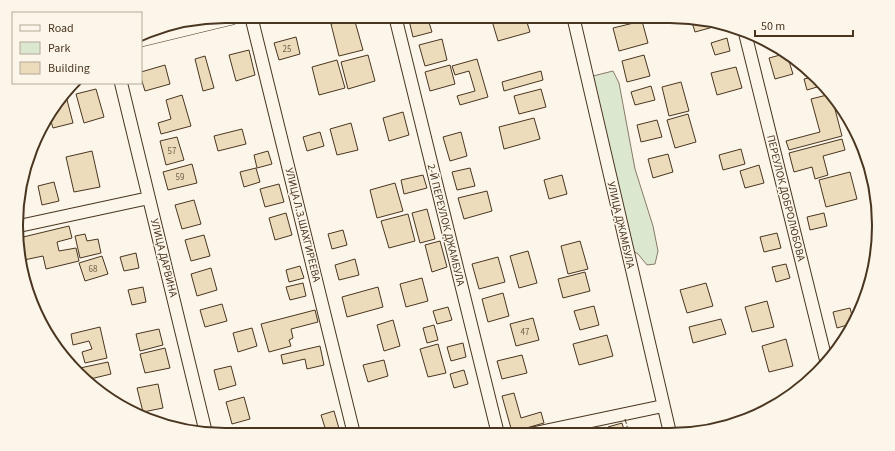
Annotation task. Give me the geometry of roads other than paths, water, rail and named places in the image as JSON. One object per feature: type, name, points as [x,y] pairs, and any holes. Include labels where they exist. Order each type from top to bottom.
[{"type":"street","name":"УЛИЦА Л.З.ШАХГИРЕЕВА","points":[[253,23],[353,428]]},
{"type":"street","name":"2-Й ПЕРЕУЛОК ДЖАМБУЛА","points":[[397,23],[497,428]]},
{"type":"street","name":"УЛИЦА ДЖАМБУЛА","points":[[575,23],[669,428]]},
{"type":"street","points":[[169,31],[187,27]]},
{"type":"street","name":"ПЕРЕУЛОК ДОБРОЛЮБОВА","points":[[746,38],[825,355]]},
{"type":"street","name":"УЛИЦА ДАРВИНА","points":[[121,84],[205,427]]},
{"type":"street","points":[[23,225],[149,198]]},
{"type":"street","points":[[558,428],[663,406]]}]
